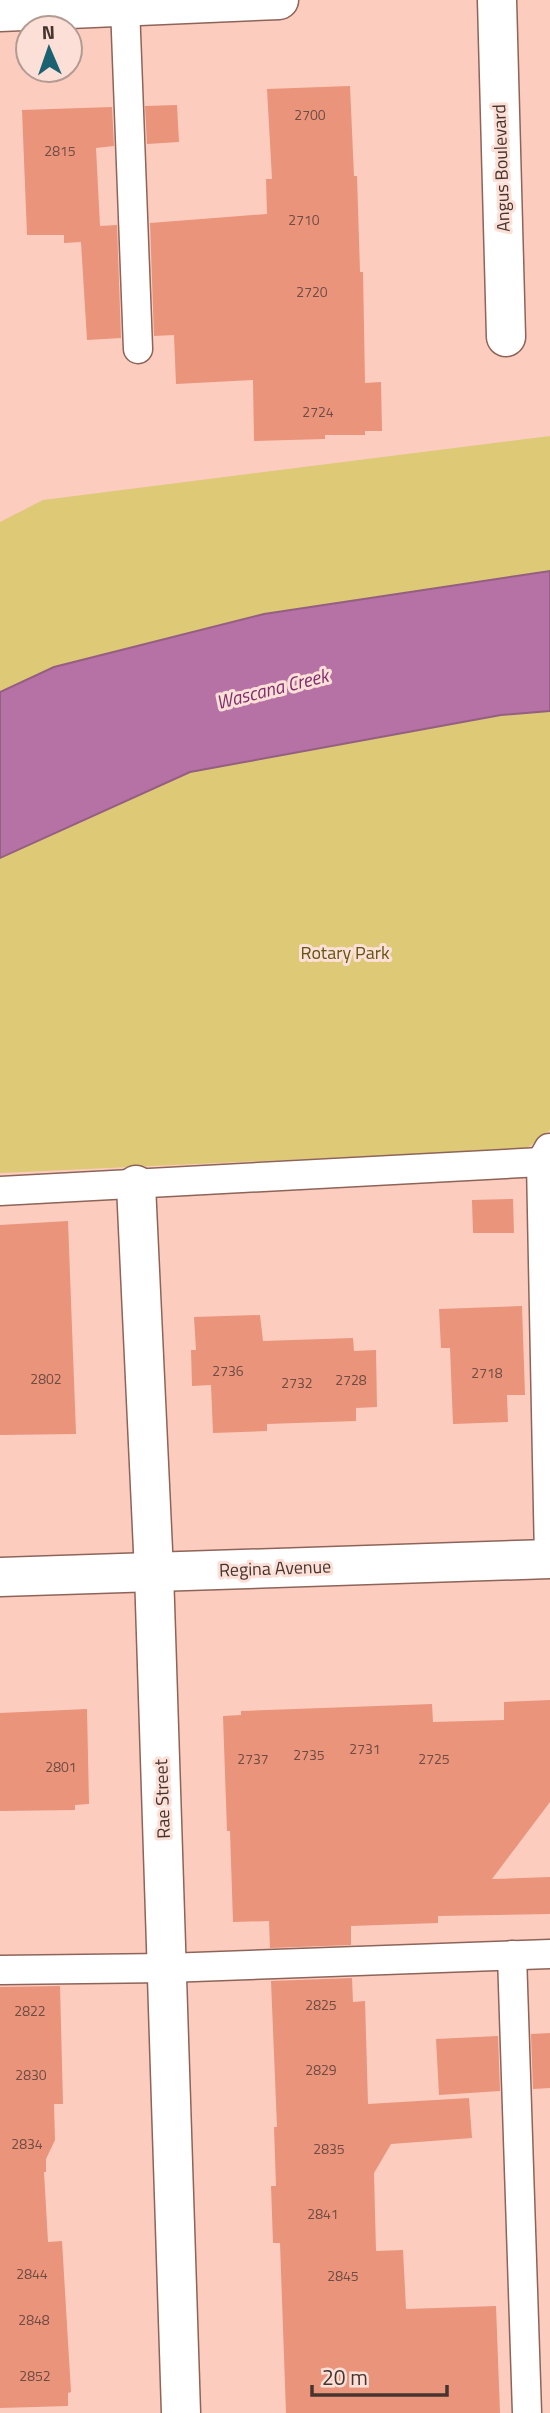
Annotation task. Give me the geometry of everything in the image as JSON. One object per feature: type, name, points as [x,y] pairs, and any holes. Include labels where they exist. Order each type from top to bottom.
[{"type":"street","points":[[0,12],[100,5],[279,0]]},
{"type":"street","name":"Angus Boulevard","points":[[497,0],[506,337]]},
{"type":"street","name":"Rae Street","points":[[136,1185],[154,1572],[181,2413]]},
{"type":"street","name":"Regina Avenue","points":[[0,1577],[549,1559]]},
{"type":"lane","points":[[100,5],[138,349]]},
{"type":"lane","points":[[0,1191],[136,1185],[545,1154],[549,1559]]},
{"type":"lane","points":[[0,1970],[167,1968],[550,1954]]},
{"type":"lane","points":[[512,1955],[527,2413]]},
{"type":"green space","points":[[550,436],[550,571],[264,614],[54,667],[0,692],[0,522],[43,500]]},
{"type":"green space","name":"Rotary Park","points":[[550,711],[550,1130],[526,1149],[0,1173],[0,858],[190,772],[501,715]]},
{"type":"water","name":"Wascana Creek","points":[[550,571],[550,711],[501,715],[190,772],[0,858],[0,692],[54,667],[264,614]]},
{"type":"building","points":[[350,86],[354,176],[357,176],[360,272],[363,272],[365,383],[381,382],[382,431],[365,431],[365,435],[325,435],[325,439],[254,441],[253,380],[176,384],[174,335],[154,336],[150,223],[267,214],[266,179],[272,179],[267,89]]},
{"type":"building","points":[[177,105],[179,142],[147,144],[145,106]]},
{"type":"building","points":[[112,107],[114,146],[96,148],[100,226],[117,225],[121,338],[87,340],[81,242],[64,243],[64,235],[27,235],[22,110]]},
{"type":"building","points":[[513,1199],[514,1233],[473,1233],[472,1200]]},
{"type":"building","points":[[68,1221],[76,1434],[0,1435],[0,1225]]},
{"type":"building","points":[[522,1306],[525,1395],[507,1395],[508,1422],[453,1424],[450,1348],[441,1348],[439,1309]]},
{"type":"building","points":[[260,1315],[263,1341],[353,1338],[354,1351],[376,1350],[377,1407],[356,1408],[356,1421],[267,1424],[267,1431],[213,1433],[211,1385],[192,1386],[191,1350],[196,1350],[194,1317]]},
{"type":"building","points":[[550,1700],[550,1802],[492,1879],[550,1877],[550,1914],[438,1916],[438,1923],[351,1926],[351,1945],[270,1948],[269,1921],[233,1922],[223,1716],[241,1715],[241,1711],[432,1704],[433,1722],[504,1720],[504,1702]]},
{"type":"building","points":[[87,1709],[89,1804],[75,1805],[75,1810],[0,1811],[0,1713]]},
{"type":"building","points":[[352,1978],[353,2002],[365,2001],[368,2104],[469,2098],[472,2138],[391,2144],[374,2173],[376,2251],[403,2250],[406,2309],[496,2306],[500,2413],[286,2413],[280,2243],[273,2243],[271,2186],[276,2186],[274,2127],[277,2127],[271,1981]]},
{"type":"building","points":[[60,1986],[63,2104],[54,2104],[55,2140],[46,2159],[44,2172],[48,2242],[62,2241],[71,2392],[68,2393],[68,2406],[0,2408],[0,1987]]},
{"type":"building","points":[[550,2033],[550,2088],[533,2089],[531,2034]]},
{"type":"building","points":[[498,2036],[500,2091],[439,2095],[436,2039]]}]
